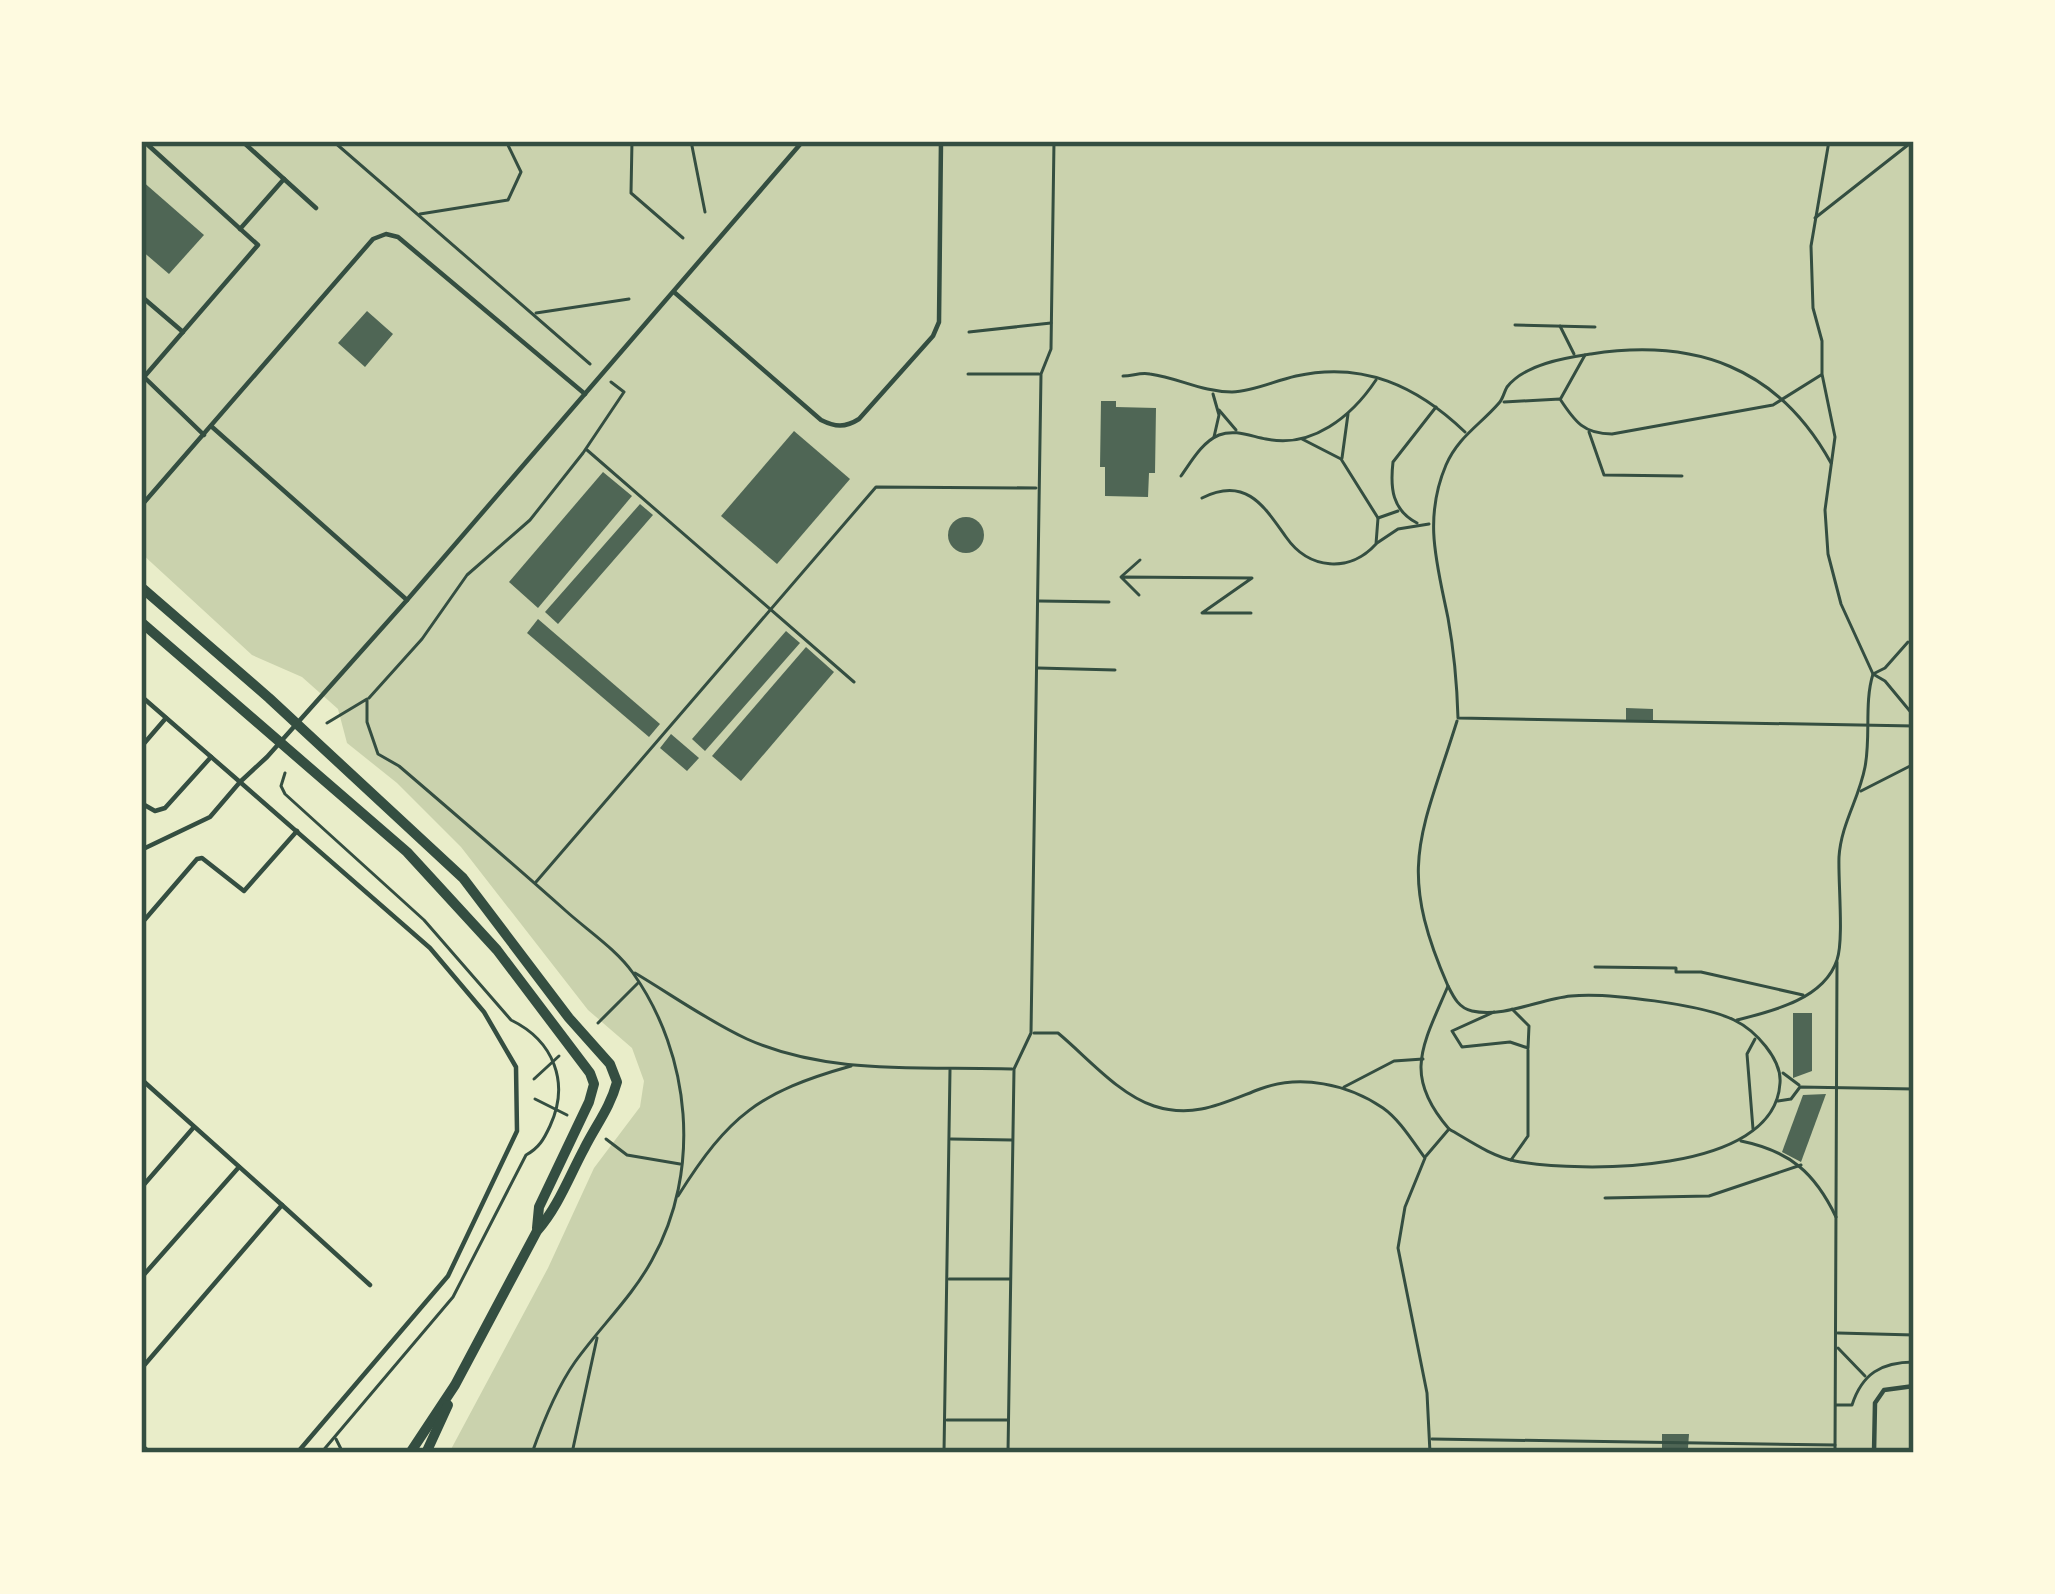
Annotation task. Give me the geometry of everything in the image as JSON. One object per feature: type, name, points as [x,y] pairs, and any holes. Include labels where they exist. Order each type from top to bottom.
[{"type":"street","points":[[141,587],[463,878],[569,1018],[610,1064],[617,1082],[552,1214],[537,1231],[455,1385],[426,1453]]},
{"type":"street","points":[[141,622],[407,852],[524,982],[590,1072],[594,1084],[590,1102],[539,1207],[537,1231]]},
{"type":"street","points":[[410,1453],[455,1385]]},
{"type":"lane","points":[[242,141],[316,208]]},
{"type":"lane","points":[[141,850],[210,817],[281,741],[803,141]]},
{"type":"lane","points":[[674,292],[820,420],[849,425],[933,336],[939,322],[940,141]]},
{"type":"lane","points":[[148,145],[258,245],[144,377],[204,434]]},
{"type":"lane","points":[[240,229],[284,179]]},
{"type":"lane","points":[[141,506],[373,239],[386,234],[398,237],[585,394]]},
{"type":"lane","points":[[141,296],[183,332]]},
{"type":"lane","points":[[211,426],[407,600]]},
{"type":"lane","points":[[141,696],[430,948],[466,989],[516,1067],[517,1131],[448,1276],[297,1453]]},
{"type":"lane","points":[[141,747],[166,718]]},
{"type":"lane","points":[[141,803],[155,811],[165,808],[211,757]]},
{"type":"lane","points":[[141,923],[196,859],[202,858],[244,891],[297,831]]},
{"type":"lane","points":[[141,1079],[370,1285]]},
{"type":"lane","points":[[141,1188],[194,1127]]},
{"type":"lane","points":[[141,1278],[239,1167]]},
{"type":"lane","points":[[141,1369],[282,1205]]},
{"type":"lane","points":[[1874,1453],[1875,1403],[1884,1390],[1914,1386]]},
{"type":"lane","points":[[141,1445],[150,1453]]},
{"type":"path","points":[[327,723],[368,699],[422,639],[467,575],[530,520],[624,392],[333,141]]},
{"type":"path","points":[[418,214],[508,200],[521,172],[506,141]]},
{"type":"path","points":[[632,141],[632,193],[682,238]]},
{"type":"path","points":[[691,141],[706,212]]},
{"type":"path","points":[[974,142],[1035,141]]},
{"type":"path","points":[[1008,1453],[1014,1069],[1031,1034],[1041,374],[1051,349],[1054,141]]},
{"type":"path","points":[[1829,141],[1812,220],[1813,308],[1834,437],[1825,510],[1831,571],[1873,674],[1885,681],[1914,716]]},
{"type":"path","points":[[1812,220],[1913,141]]},
{"type":"path","points":[[533,314],[629,299]]},
{"type":"path","points":[[969,332],[1052,323]]},
{"type":"path","points":[[1515,325],[1595,327]]},
{"type":"path","points":[[1560,326],[1575,355]]},
{"type":"path","points":[[1831,463],[1818,439],[1784,400],[1737,369],[1691,353],[1631,348],[1575,355],[1508,387],[1501,402],[1466,433],[1446,465],[1432,525],[1433,554],[1456,669],[1458,718],[1421,823],[1417,871],[1420,910],[1448,986],[1455,1001],[1470,1011],[1512,1009],[1574,995],[1618,996],[1735,1020],[1772,1012],[1808,996],[1837,962]]},
{"type":"path","points":[[1560,399],[1585,355]]},
{"type":"path","points":[[1123,376],[1156,374],[1211,391],[1236,392],[1327,371],[1378,377],[1409,388],[1466,433]]},
{"type":"path","points":[[968,374],[1041,374]]},
{"type":"path","points":[[1588,431],[1633,432],[1784,400],[1822,374]]},
{"type":"path","points":[[1302,440],[1348,413],[1378,377]]},
{"type":"path","points":[[1211,391],[1218,409],[1240,433]]},
{"type":"path","points":[[1501,402],[1560,399]]},
{"type":"path","points":[[1560,399],[1588,431],[1604,475],[1682,476]]},
{"type":"path","points":[[1417,524],[1399,510],[1393,493],[1393,462],[1437,406]]},
{"type":"path","points":[[1181,476],[1214,439],[1218,409]]},
{"type":"path","points":[[1341,459],[1348,413]]},
{"type":"path","points":[[1214,439],[1240,433],[1273,441],[1302,440],[1341,459],[1378,518],[1376,544]]},
{"type":"path","points":[[586,449],[854,682]]},
{"type":"path","points":[[535,883],[876,488],[1039,488]]},
{"type":"path","points":[[1202,498],[1232,491],[1257,500],[1294,547],[1328,565],[1358,560],[1398,529],[1432,525]]},
{"type":"path","points":[[1378,518],[1399,510]]},
{"type":"path","points":[[1121,578],[1140,560]]},
{"type":"path","points":[[1121,578],[1139,595]]},
{"type":"path","points":[[1121,578],[1252,578],[1202,613],[1251,613]]},
{"type":"path","points":[[1037,601],[1109,602]]},
{"type":"path","points":[[1835,1453],[1839,852],[1842,830],[1859,791],[1873,674],[1885,668],[1908,642]]},
{"type":"path","points":[[1036,668],[1114,670]]},
{"type":"path","points":[[368,699],[367,722],[383,760],[399,766],[632,970],[748,1040],[853,1066],[1014,1069]]},
{"type":"path","points":[[1458,718],[1914,726]]},
{"type":"path","points":[[1859,791],[1914,764]]},
{"type":"path","points":[[284,773],[281,786],[285,794],[424,920],[511,1021],[527,1028],[552,1061],[561,1085],[538,1148],[526,1155],[453,1297],[321,1453]]},
{"type":"path","points":[[1595,967],[1676,968],[1676,972],[1701,972],[1808,996]]},
{"type":"path","points":[[632,970],[667,1036],[682,1099],[676,1199]]},
{"type":"path","points":[[597,1023],[638,983]]},
{"type":"path","points":[[1448,986],[1422,1052],[1420,1084],[1450,1129],[1511,1160],[1608,1170],[1683,1158],[1740,1140],[1764,1124],[1778,1101],[1780,1071]]},
{"type":"path","points":[[1511,1160],[1528,1136],[1528,1026],[1512,1009]]},
{"type":"path","points":[[1495,1011],[1452,1031],[1462,1047],[1510,1042],[1528,1048]]},
{"type":"path","points":[[1735,1020],[1800,1087],[1914,1089]]},
{"type":"path","points":[[1031,1034],[1058,1033],[1136,1097],[1170,1109],[1199,1112],[1266,1087],[1295,1082],[1342,1088],[1384,1109],[1425,1158]]},
{"type":"path","points":[[1754,1131],[1749,1118],[1748,1054],[1755,1038]]},
{"type":"path","points":[[1342,1088],[1394,1061],[1423,1059]]},
{"type":"path","points":[[534,1079],[552,1061]]},
{"type":"path","points":[[532,1453],[564,1381],[652,1260],[676,1199],[711,1143],[751,1108],[792,1084],[853,1066]]},
{"type":"path","points":[[944,1453],[950,1068]]},
{"type":"path","points":[[1778,1101],[1791,1099],[1800,1087]]},
{"type":"path","points":[[535,1099],[566,1115]]},
{"type":"path","points":[[1430,1453],[1420,1352],[1398,1248],[1405,1208],[1425,1158],[1450,1129]]},
{"type":"path","points":[[949,1139],[1012,1140]]},
{"type":"path","points":[[1740,1140],[1766,1146],[1801,1165],[1816,1180],[1838,1222]]},
{"type":"path","points":[[608,1141],[627,1155],[681,1164]]},
{"type":"path","points":[[1605,1198],[1709,1196],[1801,1165]]},
{"type":"path","points":[[947,1279],[1010,1279]]},
{"type":"path","points":[[572,1453],[598,1331]]},
{"type":"path","points":[[1837,1334],[1914,1335]]},
{"type":"path","points":[[1836,1346],[1866,1377]]},
{"type":"path","points":[[1836,1405],[1852,1406],[1866,1377],[1896,1362],[1914,1362]]},
{"type":"path","points":[[945,1420],[1008,1420]]},
{"type":"path","points":[[326,1422],[343,1453]]},
{"type":"path","points":[[1430,1439],[1835,1445]]},
{"type":"green space","points":[[141,141],[1914,141],[1914,1453],[449,1453],[548,1268],[594,1168],[640,1107],[644,1081],[632,1048],[588,1010],[461,847],[397,783],[347,743],[338,709],[302,677],[252,655],[141,553]]},
{"type":"building","points":[[141,180],[204,235],[169,274],[141,250]]},
{"type":"building","points":[[367,311],[393,334],[365,367],[338,343]]},
{"type":"building","points":[[1101,401],[1116,401],[1116,407],[1156,408],[1155,473],[1149,473],[1148,497],[1105,496],[1105,467],[1100,467]]},
{"type":"building","points":[[794,431],[850,479],[777,564],[721,516]]},
{"type":"building","points":[[603,472],[632,496],[538,608],[509,582]]},
{"type":"building","points":[[640,504],[653,515],[558,624],[545,612]]},
{"type":"building","points":[[966,517],[979,522],[984,535],[979,548],[966,553],[953,548],[948,535],[953,522]]},
{"type":"building","points":[[538,619],[660,724],[649,737],[527,633]]},
{"type":"building","points":[[786,631],[800,643],[705,751],[692,739]]},
{"type":"building","points":[[806,647],[834,672],[741,781],[712,756]]},
{"type":"building","points":[[1626,708],[1653,709],[1653,722],[1626,722]]},
{"type":"building","points":[[671,734],[699,758],[687,771],[660,748]]},
{"type":"building","points":[[1793,1013],[1812,1013],[1812,1071],[1793,1078]]},
{"type":"building","points":[[1826,1094],[1801,1162],[1782,1152],[1803,1095]]},
{"type":"building","points":[[1662,1434],[1689,1434],[1688,1448],[1662,1448]]}]
